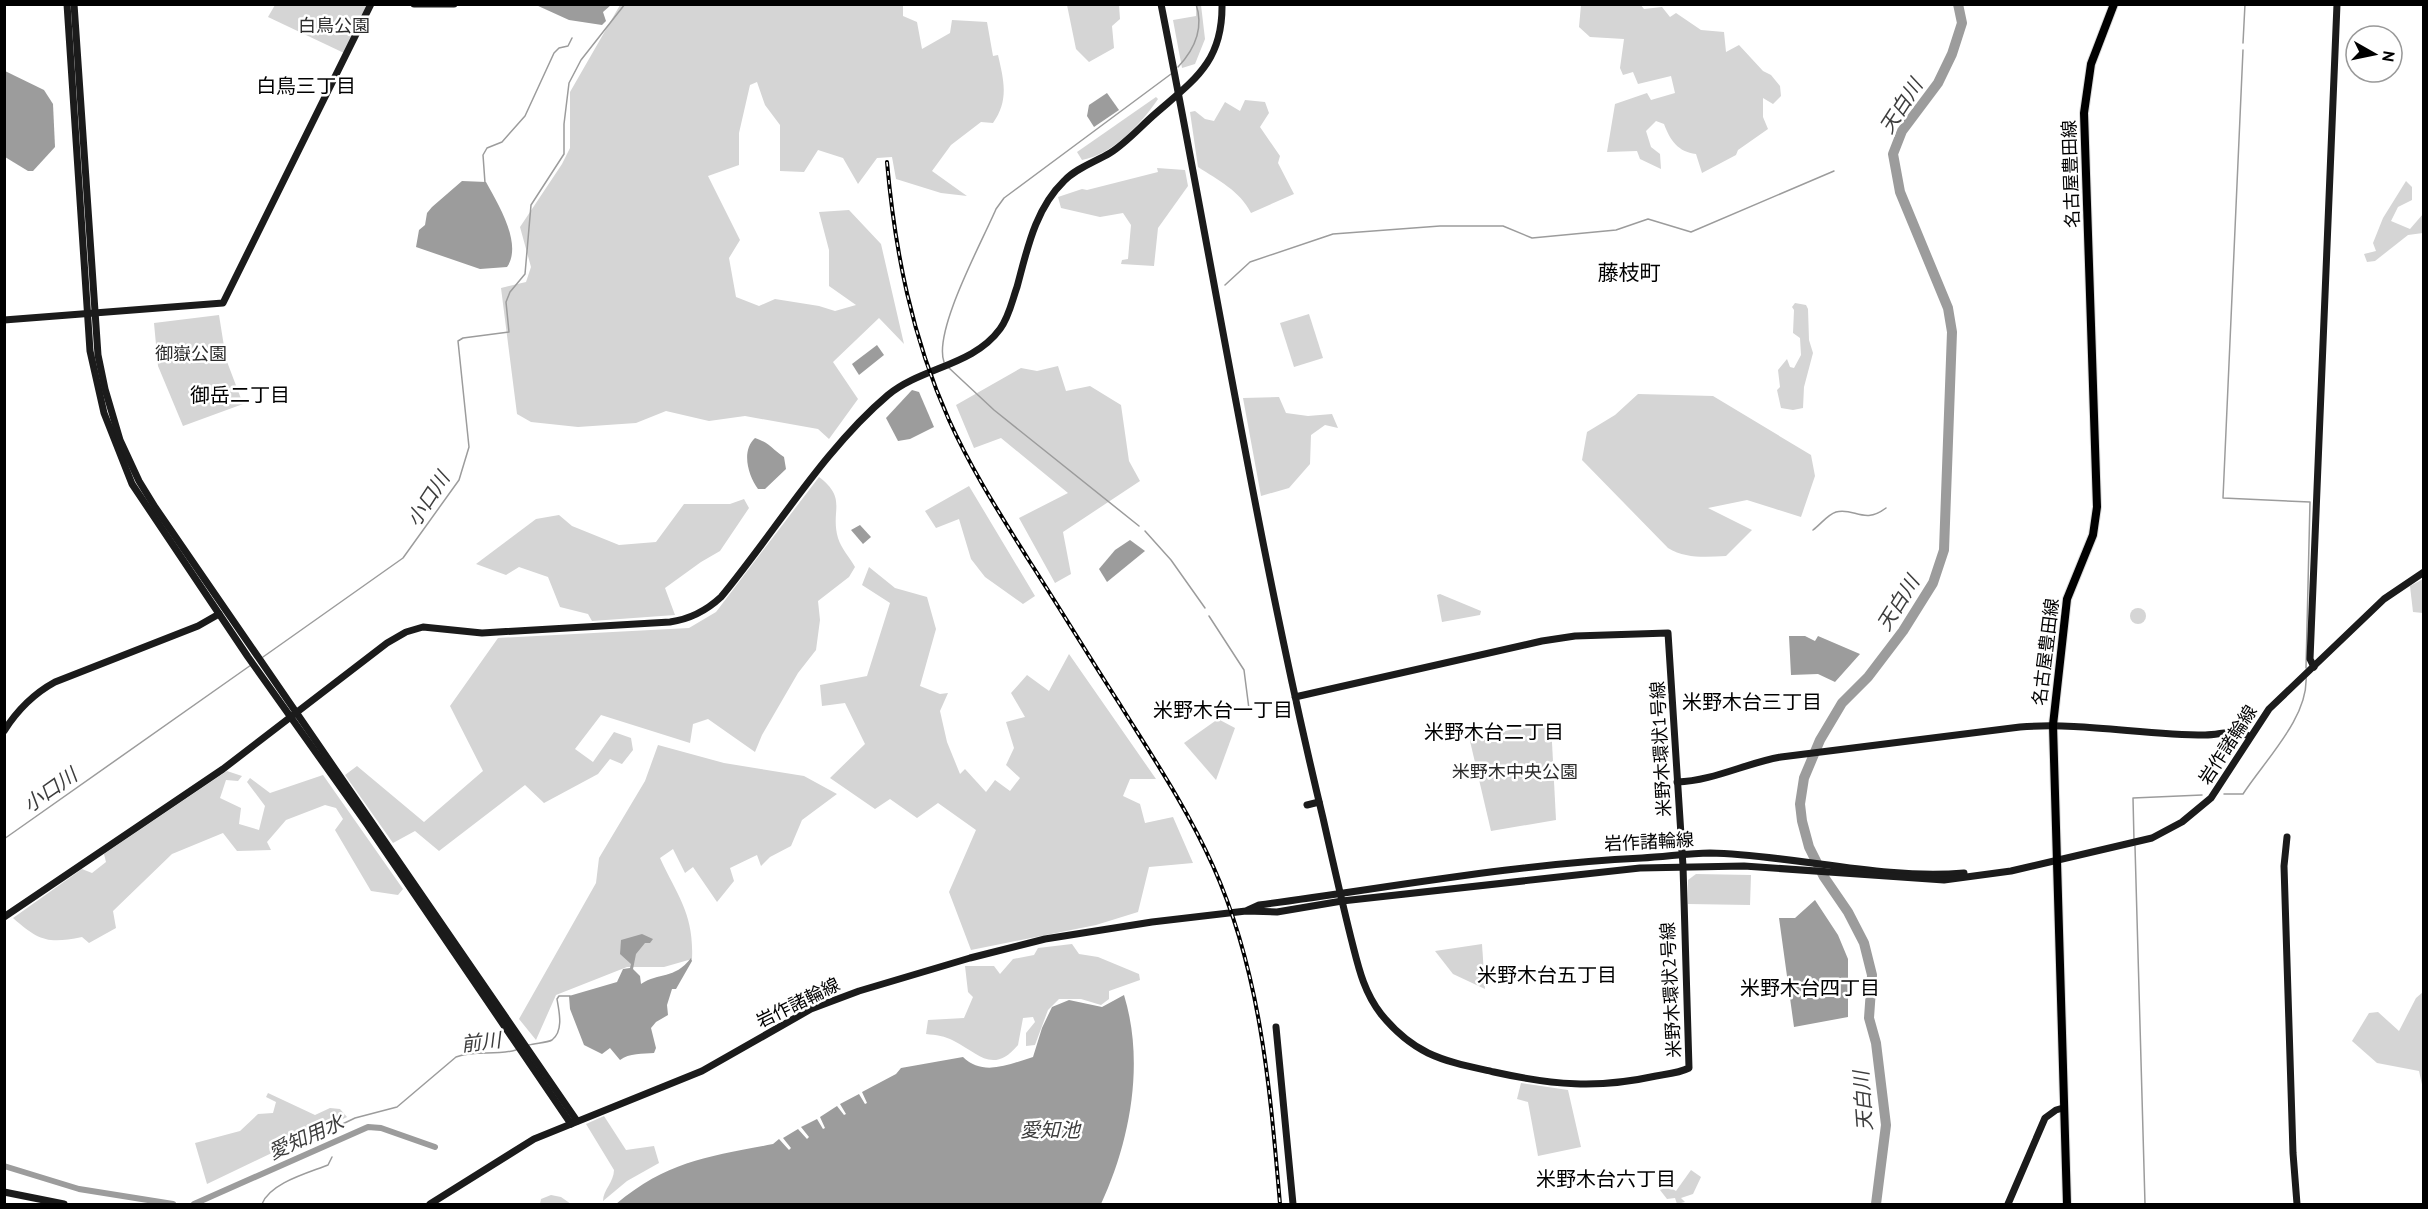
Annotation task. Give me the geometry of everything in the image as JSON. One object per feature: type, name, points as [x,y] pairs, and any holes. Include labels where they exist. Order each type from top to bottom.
[{"type":"main road","name":"名古屋豊田線","points":[[2067,1204],[2053,724],[2067,599],[2096,521],[2084,113],[2091,64],[2114,4]]},
{"type":"street","points":[[67,4],[91,313],[105,389],[120,440],[135,472],[251,656]]},
{"type":"street","points":[[74,4],[93,370],[104,413],[132,484],[219,614],[423,894],[574,1122]]},
{"type":"street","points":[[4,320],[214,306],[224,302],[371,4]]},
{"type":"street","points":[[414,4],[454,4]]},
{"type":"street","points":[[1161,4],[1271,585],[1341,897]]},
{"type":"street","points":[[4,917],[223,769],[387,643],[413,629],[430,627],[482,633],[670,622],[692,617],[707,609],[721,597],[836,448],[870,412],[899,387],[959,360],[982,346],[1001,329],[1009,313],[1034,226],[1057,188],[1070,176],[1112,152],[1200,75],[1212,56],[1222,22],[1222,4]]},
{"type":"street","points":[[2314,667],[2310,659],[2337,4]]},
{"type":"street","name":"岩作諸輪線","points":[[430,1204],[534,1139],[702,1071],[811,1009],[860,991],[970,958],[1045,939],[1246,911],[1259,905],[1579,873],[1683,866],[1744,866],[1944,880],[2011,871],[2152,838],[2182,822],[2211,798],[2249,736],[2269,709],[2384,599],[2424,572]]},
{"type":"street","points":[[4,731],[24,704],[36,693],[55,682],[198,626],[219,614]]},
{"type":"street","name":"米野木環状1号線","points":[[1295,697],[1542,641],[1584,636],[1667,632],[1670,636],[1683,866]]},
{"type":"street","points":[[1677,782],[1715,776],[1760,760],[2053,724],[2204,735],[2236,731],[2249,736]]},
{"type":"street","points":[[1307,805],[1319,802]]},
{"type":"street","points":[[2287,837],[2284,866],[2294,1188],[2297,1204]]},
{"type":"street","name":"岩作諸輪線","points":[[1341,897],[1564,862],[1709,853],[1887,872],[1946,875],[2056,861]]},
{"type":"street","name":"米野木環状2号線","points":[[1341,897],[1363,983],[1380,1012],[1396,1030],[1424,1051],[1449,1061],[1539,1082],[1575,1086],[1611,1084],[1689,1068],[1683,866]]},
{"type":"street","points":[[1276,1027],[1293,1204]]},
{"type":"street","points":[[2008,1204],[2045,1118],[2063,1108]]},
{"type":"street","points":[[4,1192],[64,1204]]},
{"type":"green space","points":[[1640,4],[1644,9],[1662,7],[1670,17],[1676,13],[1701,30],[1724,32],[1726,52],[1739,45],[1780,86],[1781,96],[1773,104],[1763,98],[1763,117],[1768,129],[1738,150],[1736,155],[1702,173],[1696,154],[1680,148],[1672,140],[1664,124],[1656,121],[1646,131],[1651,147],[1660,154],[1661,169],[1640,159],[1637,151],[1607,152],[1615,104],[1647,93],[1651,100],[1675,93],[1671,76],[1638,84],[1633,72],[1623,75],[1620,68],[1624,39],[1590,37],[1579,27],[1581,5]]},
{"type":"green space","name":"白鳥公園","points":[[275,5],[368,5],[344,53],[268,17]]},
{"type":"green space","points":[[620,5],[903,5],[903,16],[917,22],[922,49],[950,33],[952,20],[987,22],[993,56],[998,55],[1002,73],[1004,90],[998,115],[993,123],[981,122],[951,145],[932,171],[967,196],[941,193],[896,179],[892,157],[877,158],[858,184],[843,158],[818,150],[804,172],[780,171],[780,125],[765,105],[757,82],[750,85],[739,133],[739,165],[708,176],[740,240],[729,258],[736,297],[759,306],[775,299],[835,311],[856,305],[829,286],[829,250],[819,212],[849,210],[881,244],[904,344],[879,318],[833,362],[858,399],[829,439],[818,429],[745,416],[709,421],[666,411],[636,423],[578,427],[531,422],[517,414],[501,288],[526,282],[531,267],[520,227],[570,148],[570,92]]},
{"type":"green space","points":[[1067,5],[1119,5],[1120,19],[1112,26],[1114,48],[1089,62],[1076,49]]},
{"type":"green space","points":[[1196,5],[1201,5],[1205,39],[1195,64],[1182,68],[1173,20],[1196,16]]},
{"type":"green space","points":[[1156,97],[1158,99],[1151,109],[1125,137],[1105,151],[1082,160],[1077,152]]},
{"type":"green space","points":[[1245,100],[1265,102],[1269,113],[1260,127],[1280,156],[1278,163],[1294,194],[1251,213],[1235,192],[1198,167],[1190,112],[1195,111],[1205,119],[1214,121],[1225,102],[1240,111]]},
{"type":"green space","points":[[1157,168],[1185,170],[1188,186],[1158,228],[1154,266],[1121,264],[1122,260],[1128,259],[1131,225],[1123,213],[1100,217],[1061,208],[1058,197],[1082,189],[1087,190],[1158,172]]},
{"type":"green space","points":[[2406,181],[2412,187],[2412,200],[2398,207],[2391,221],[2410,229],[2423,214],[2423,233],[2408,235],[2375,261],[2367,262],[2364,254],[2376,251],[2373,243],[2383,218]]},
{"type":"green space","points":[[1795,303],[1806,305],[1808,309],[1809,340],[1813,353],[1804,387],[1803,408],[1793,410],[1781,408],[1777,390],[1780,387],[1778,370],[1787,359],[1790,367],[1794,368],[1801,355],[1800,338],[1793,333],[1794,310],[1792,307]]},
{"type":"green space","points":[[1309,314],[1323,358],[1294,367],[1280,323]]},
{"type":"green space","name":"御嶽公園","points":[[219,315],[226,359],[243,404],[183,426],[158,366],[154,323]]},
{"type":"green space","points":[[1058,366],[1066,391],[1090,386],[1121,405],[1129,461],[1140,481],[1063,532],[1071,574],[1055,583],[1019,518],[1068,493],[1001,438],[974,448],[956,405],[1021,368],[1037,371]]},
{"type":"green space","points":[[1638,394],[1713,396],[1811,455],[1815,476],[1801,517],[1747,500],[1708,508],[1752,530],[1726,556],[1689,556],[1668,548],[1582,460],[1587,432],[1615,415]]},
{"type":"green space","points":[[1279,397],[1286,413],[1308,416],[1332,414],[1338,428],[1325,425],[1311,435],[1310,464],[1289,488],[1261,496],[1243,398]]},
{"type":"green space","points":[[819,477],[828,485],[836,499],[838,538],[855,567],[849,577],[818,601],[820,620],[816,650],[798,673],[762,735],[755,752],[708,719],[693,724],[690,743],[601,715],[575,749],[593,762],[614,732],[631,738],[633,750],[622,764],[610,759],[598,774],[544,803],[525,785],[439,851],[415,831],[393,843],[345,775],[357,766],[424,822],[483,771],[450,706],[498,638],[689,628],[716,612]]},
{"type":"green space","points":[[969,486],[1035,596],[1023,604],[985,577],[971,559],[959,519],[936,528],[925,511]]},
{"type":"green space","points":[[744,499],[749,508],[720,551],[665,588],[675,615],[592,621],[588,614],[560,607],[548,577],[519,567],[506,575],[476,564],[536,519],[559,515],[572,526],[619,545],[656,542],[684,504],[730,504]]},
{"type":"green space","points":[[869,567],[895,588],[927,597],[936,629],[920,686],[940,694],[948,693],[940,711],[947,742],[960,774],[965,769],[986,792],[995,780],[1010,791],[1020,778],[1006,765],[1014,748],[1006,722],[1025,717],[1011,693],[1027,675],[1049,691],[1069,654],[1156,779],[1130,779],[1123,796],[1140,804],[1145,823],[1173,817],[1193,863],[1149,867],[1138,912],[1096,925],[971,950],[949,892],[976,830],[938,803],[917,818],[890,799],[875,809],[830,778],[865,744],[845,703],[822,706],[820,685],[867,676],[890,603],[862,585]]},
{"type":"green space","points":[[2423,579],[2423,613],[2413,612],[2410,586]]},
{"type":"green space","points":[[1440,594],[1481,611],[1480,615],[1442,622],[1437,595]]},
{"type":"green space","points":[[2135,608],[2141,608],[2146,616],[2144,622],[2135,624],[2130,619],[2130,613]]},
{"type":"green space","points":[[1218,719],[1235,728],[1216,780],[1184,743]]},
{"type":"green space","name":"米野木中央公園","points":[[1548,721],[1551,723],[1556,820],[1491,831],[1471,739]]},
{"type":"green space","points":[[658,745],[724,763],[804,776],[837,794],[802,820],[791,846],[770,857],[761,866],[757,855],[730,868],[734,881],[717,902],[693,867],[685,873],[673,849],[660,858],[688,918],[692,959],[664,967],[627,967],[556,995],[536,1040],[519,1019],[596,883],[599,858],[645,781]]},
{"type":"green space","points":[[227,771],[242,776],[238,781],[226,780],[220,798],[241,808],[239,824],[259,830],[265,806],[247,782],[250,778],[270,793],[323,775],[403,889],[398,895],[371,891],[335,830],[343,819],[336,808],[325,805],[286,820],[267,842],[271,850],[237,851],[223,833],[172,854],[113,911],[116,928],[89,943],[82,937],[61,940],[44,939],[30,932],[13,918],[82,869],[92,873],[106,862],[104,854]]},
{"type":"green space","points":[[1696,874],[1751,875],[1750,905],[1688,904],[1688,880]]},
{"type":"green space","points":[[1072,944],[1079,954],[1098,957],[1139,974],[1140,980],[1109,991],[1109,999],[1101,1005],[1081,999],[1059,999],[1048,1010],[1035,1045],[1026,1046],[1026,1033],[1035,1022],[1033,1017],[1023,1018],[1018,1045],[1001,1059],[986,1059],[951,1039],[926,1034],[928,1020],[964,1018],[973,997],[968,992],[965,966],[994,966],[1000,974],[1013,959],[1034,955],[1038,948]]},
{"type":"green space","points":[[1482,944],[1485,989],[1453,974],[1435,951]]},
{"type":"green space","points":[[2423,992],[2423,1089],[2419,1071],[2377,1063],[2352,1041],[2369,1013],[2378,1012],[2399,1031],[2416,998]]},
{"type":"green space","points":[[1521,1083],[1568,1090],[1581,1147],[1538,1156],[1528,1102],[1517,1099]]},
{"type":"green space","points":[[268,1093],[315,1115],[330,1108],[340,1109],[347,1117],[207,1184],[195,1143],[240,1131],[258,1114],[273,1113],[276,1102],[266,1097]]},
{"type":"green space","points":[[604,1116],[626,1150],[654,1146],[659,1163],[627,1181],[603,1201],[614,1170],[586,1124]]},
{"type":"green space","points":[[1691,1170],[1701,1177],[1693,1194],[1681,1198],[1685,1202],[1677,1204],[1675,1198],[1667,1199],[1660,1190],[1664,1184],[1676,1191]]},
{"type":"green space","points":[[551,1195],[561,1197],[571,1204],[540,1204],[541,1199]]},
{"type":"water","points":[[536,5],[611,5],[603,12],[606,21],[602,25],[569,20]]},
{"type":"water","points":[[5,71],[44,90],[53,104],[55,147],[33,171],[28,171],[5,157]]},
{"type":"water","points":[[1107,93],[1119,110],[1094,127],[1087,116],[1089,105]]},
{"type":"water","points":[[462,181],[486,182],[497,201],[511,236],[511,258],[507,267],[480,269],[416,247],[419,230],[425,225],[427,213]]},
{"type":"water","points":[[877,345],[884,355],[859,375],[852,364]]},
{"type":"water","points":[[912,390],[919,392],[934,427],[910,439],[898,441],[886,418]]},
{"type":"water","points":[[755,438],[768,444],[784,457],[786,469],[765,489],[758,489],[749,470],[748,449]]},
{"type":"water","points":[[860,525],[871,537],[863,544],[851,530]]},
{"type":"water","points":[[1130,540],[1145,551],[1107,582],[1099,569],[1115,550]]},
{"type":"water","points":[[1789,636],[1805,636],[1815,641],[1818,636],[1860,654],[1835,682],[1818,674],[1791,675]]},
{"type":"water","points":[[1815,900],[1838,935],[1848,959],[1848,1017],[1794,1027],[1779,918],[1795,918]]},
{"type":"water","points":[[642,934],[653,939],[650,943],[645,943],[636,954],[633,969],[640,976],[641,984],[679,970],[691,958],[692,961],[676,989],[672,989],[667,1005],[668,1015],[651,1028],[656,1048],[654,1053],[632,1055],[620,1060],[610,1048],[602,1054],[584,1045],[570,1009],[569,996],[617,982],[623,969],[630,968],[631,964],[620,954],[621,940]]},
{"type":"water","name":"愛知池","points":[[1124,995],[1130,1021],[1134,1075],[1127,1129],[1120,1155],[1101,1204],[616,1204],[654,1178],[690,1162],[773,1144],[779,1139],[789,1150],[791,1148],[783,1138],[798,1129],[807,1139],[809,1137],[801,1127],[817,1119],[823,1129],[825,1128],[820,1117],[837,1106],[844,1115],[846,1114],[840,1104],[859,1094],[865,1104],[867,1103],[862,1092],[896,1074],[901,1068],[963,1057],[971,1063],[988,1068],[1033,1057],[1042,1028],[1052,1007],[1069,1000],[1102,1007]]},
{"type":"waterway","name":"小口川","points":[[263,657],[403,558],[459,480],[469,447],[458,341],[463,338],[509,332],[506,302],[510,292],[525,274],[531,205],[564,154],[564,124],[569,83],[581,60],[625,4]]},
{"type":"waterway","points":[[1178,67],[1189,53],[1196,38],[1199,22],[1196,4]]},
{"type":"waterway","name":"天白川","points":[[1876,1204],[1886,1125],[1876,1043],[1869,1018],[1872,975],[1864,943],[1848,912],[1824,877],[1809,847],[1800,804],[1804,778],[1820,740],[1842,703],[1868,677],[1903,631],[1933,583],[1944,550],[1952,332],[1948,308],[1900,192],[1893,154],[1902,131],[1938,83],[1952,54],[1962,23],[1958,4]]},
{"type":"waterway","points":[[2243,43],[2245,4]]},
{"type":"waterway","points":[[485,183],[483,155],[487,148],[502,142],[525,116],[554,53],[559,48],[568,46],[572,38]]},
{"type":"waterway","points":[[2243,50],[2223,498],[2310,502],[2306,668]]},
{"type":"waterway","points":[[944,362],[943,348],[952,309],[970,264],[996,209],[1004,198],[1171,74]]},
{"type":"waterway","points":[[1225,285],[1250,262],[1333,234],[1440,226],[1503,226],[1532,238],[1616,230],[1648,219],[1691,232],[1834,171]]},
{"type":"waterway","points":[[949,368],[994,410],[1139,526]]},
{"type":"waterway","points":[[1813,530],[1836,512],[1871,515],[1886,508]]},
{"type":"waterway","points":[[1145,531],[1171,560],[1205,608]]},
{"type":"waterway","points":[[1209,616],[1244,670],[1249,709]]},
{"type":"waterway","name":"小口川","points":[[4,839],[251,665]]},
{"type":"waterway","points":[[2224,794],[2243,794],[2284,738],[2301,707],[2306,676]]},
{"type":"waterway","points":[[2134,841],[2133,798],[2202,795]]},
{"type":"waterway","points":[[2135,846],[2145,1204]]},
{"type":"waterway","name":"前川","points":[[529,1045],[550,1041],[556,1036],[560,1021],[557,999],[559,996],[570,996]]},
{"type":"waterway","name":"前川","points":[[328,1131],[355,1118],[397,1107],[456,1057],[516,1050]]},
{"type":"waterway","name":"愛知用水","points":[[194,1204],[368,1127],[381,1128],[435,1147]]},
{"type":"waterway","name":"前川","points":[[262,1204],[273,1190],[300,1175],[328,1165],[332,1157]]},
{"type":"waterway","name":"愛知用水","points":[[4,1166],[79,1189],[173,1204]]},
{"type":"railway","points":[[887,162],[890,196],[907,294],[925,357],[949,420],[996,508],[1181,803],[1213,866],[1229,907],[1253,990],[1261,1032],[1280,1204]]},
{"type":"district","name":"白鳥三丁目","points":[[306,86]]},
{"type":"district","name":"藤枝町","points":[[1629,273]]},
{"type":"district","name":"御岳二丁目","points":[[240,395]]},
{"type":"district","name":"米野木台三丁目","points":[[1752,702]]},
{"type":"district","name":"米野木台一丁目","points":[[1223,710]]},
{"type":"district","name":"米野木台二丁目","points":[[1494,732]]},
{"type":"district","name":"米野木台五丁目","points":[[1547,975]]},
{"type":"district","name":"米野木台四丁目","points":[[1810,988]]},
{"type":"district","name":"米野木台六丁目","points":[[1606,1179]]}]
